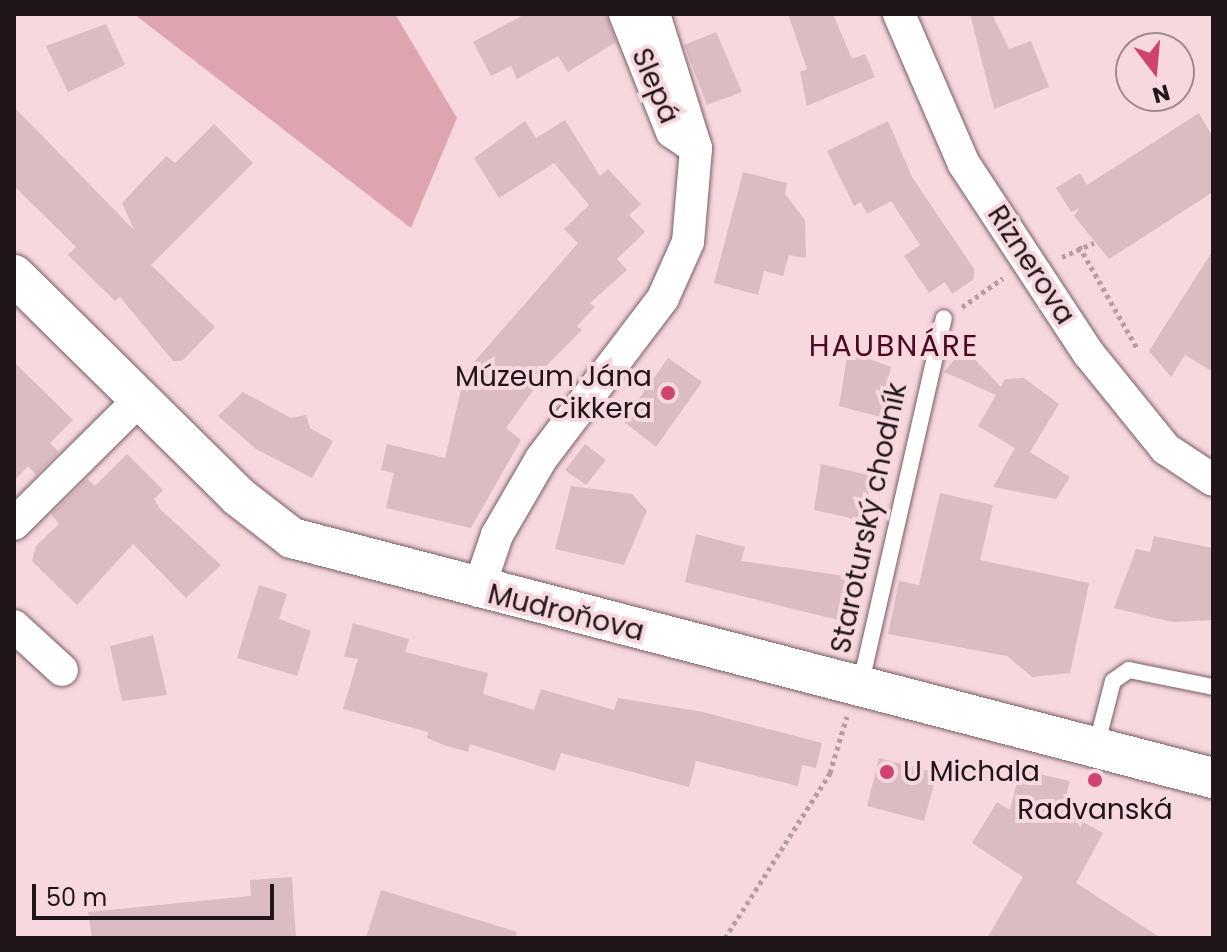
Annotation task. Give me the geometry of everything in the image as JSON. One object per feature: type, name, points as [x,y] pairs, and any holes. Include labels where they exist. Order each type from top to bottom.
[{"type":"street","name":"Slepá","points":[[625,14],[672,132],[696,148]]},
{"type":"street","points":[[478,591],[497,535],[541,459],[663,298],[688,242],[696,148],[654,14]]},
{"type":"street","name":"Riznerova","points":[[899,14],[964,164],[1044,260],[1141,421],[1166,449],[1213,480]]},
{"type":"street","name":"Mudroňova","points":[[14,275],[279,531],[854,700],[1096,747],[1213,778]]},
{"type":"street","points":[[14,524],[140,399]]},
{"type":"street","points":[[14,626],[62,670]]},
{"type":"lane","name":"Staroturský chodník","points":[[854,700],[944,318]]},
{"type":"lane","points":[[1096,747],[1113,681],[1129,670],[1213,687]]},
{"type":"path","points":[[944,318],[1044,260],[1094,243]]},
{"type":"path","points":[[1079,246],[1137,348]]},
{"type":"path","points":[[725,938],[830,773],[854,700]]},
{"type":"shaded area","points":[[134,14],[395,14],[457,118],[411,228]]},
{"type":"building","points":[[525,14],[606,14],[616,42],[568,72],[558,56],[517,79],[511,66],[491,76],[473,42]]},
{"type":"building","points":[[788,14],[833,14],[852,59],[865,54],[875,77],[807,106],[800,72],[807,69]]},
{"type":"building","points":[[970,14],[992,14],[1009,49],[1031,41],[1049,87],[994,109]]},
{"type":"building","points":[[106,24],[125,65],[68,92],[46,46]]},
{"type":"building","points":[[716,32],[742,92],[707,105],[684,45]]},
{"type":"building","points":[[14,107],[134,230],[122,203],[166,156],[175,163],[214,124],[253,163],[151,265],[215,327],[182,361],[173,361],[120,297],[115,301],[68,255],[76,247],[14,186]]},
{"type":"building","points":[[1199,113],[1213,137],[1213,192],[1109,259],[1074,216],[1079,209],[1071,212],[1056,188],[1080,173],[1087,185]]},
{"type":"building","points":[[565,120],[600,176],[608,169],[641,204],[629,215],[645,232],[617,259],[627,270],[590,303],[595,307],[577,326],[582,330],[528,384],[534,389],[506,428],[521,440],[471,528],[386,508],[394,473],[381,470],[387,444],[445,458],[461,390],[454,385],[578,243],[564,229],[589,205],[554,163],[499,198],[474,158],[525,121],[536,138]]},
{"type":"building","points":[[888,121],[912,177],[974,269],[974,279],[952,294],[945,282],[929,293],[904,256],[920,245],[891,201],[867,214],[861,202],[854,206],[827,151]]},
{"type":"building","points":[[743,172],[787,183],[785,194],[805,220],[806,258],[789,255],[783,276],[764,271],[758,295],[714,283]]},
{"type":"building","points":[[1213,250],[1213,372],[1185,355],[1171,377],[1149,351]]},
{"type":"building","points":[[964,348],[1001,387],[1005,379],[1024,378],[1059,404],[1030,452],[1070,477],[1056,499],[993,487],[1015,448],[978,426],[996,395],[944,372]]},
{"type":"building","points":[[848,351],[891,367],[880,417],[839,406]]},
{"type":"building","name":"Múzeum Jána Cikkera","points":[[668,358],[702,382],[656,447],[623,421]]},
{"type":"building","points":[[14,362],[73,420],[50,443],[59,452],[36,475],[28,466],[14,481]]},
{"type":"building","points":[[243,392],[291,418],[306,415],[310,428],[333,441],[312,478],[256,449],[218,416]]},
{"type":"building","points":[[585,444],[606,460],[586,485],[565,470]]},
{"type":"building","points":[[127,454],[163,490],[154,499],[160,509],[221,565],[186,598],[133,544],[77,605],[32,561],[36,546],[59,524],[51,514],[87,479],[95,486]]},
{"type":"building","points":[[821,464],[872,476],[863,521],[814,510]]},
{"type":"building","points":[[571,486],[632,494],[647,511],[624,565],[555,549]]},
{"type":"building","points":[[940,493],[993,505],[980,560],[1089,583],[1070,673],[1032,677],[1007,656],[888,634],[899,581],[919,585]]},
{"type":"building","points":[[696,534],[745,547],[741,561],[852,577],[842,621],[685,582]]},
{"type":"building","points":[[1154,536],[1213,548],[1213,620],[1172,622],[1114,608],[1136,549],[1150,552]]},
{"type":"building","points":[[259,585],[287,594],[279,619],[311,631],[297,676],[237,658]]},
{"type":"building","points":[[353,623],[409,639],[405,652],[488,673],[483,694],[534,710],[541,689],[614,710],[618,698],[703,712],[822,743],[816,768],[802,765],[798,786],[696,761],[689,787],[561,753],[555,771],[470,744],[468,752],[446,746],[427,738],[428,732],[343,709],[358,659],[344,657]]},
{"type":"building","points":[[153,635],[167,695],[122,701],[110,646]]},
{"type":"building","points":[[879,758],[937,773],[924,821],[867,806]]},
{"type":"building","points":[[1020,770],[1070,781],[1062,810],[1103,833],[1076,883],[1161,938],[987,938],[1023,877],[972,843],[997,802],[1010,810]]},
{"type":"building","points":[[292,877],[296,938],[92,938],[88,912],[251,896],[250,880]]},
{"type":"building","points":[[381,890],[517,932],[516,938],[366,938]]},
{"type":"place","name":"Múzeum Jána Cikkera","points":[[668,393]]},
{"type":"place","name":"U Michala","points":[[887,772]]},
{"type":"place","name":"Radvanská","points":[[1095,780]]},
{"type":"district","name":"HAUBNÁRE","points":[[894,346]]}]
